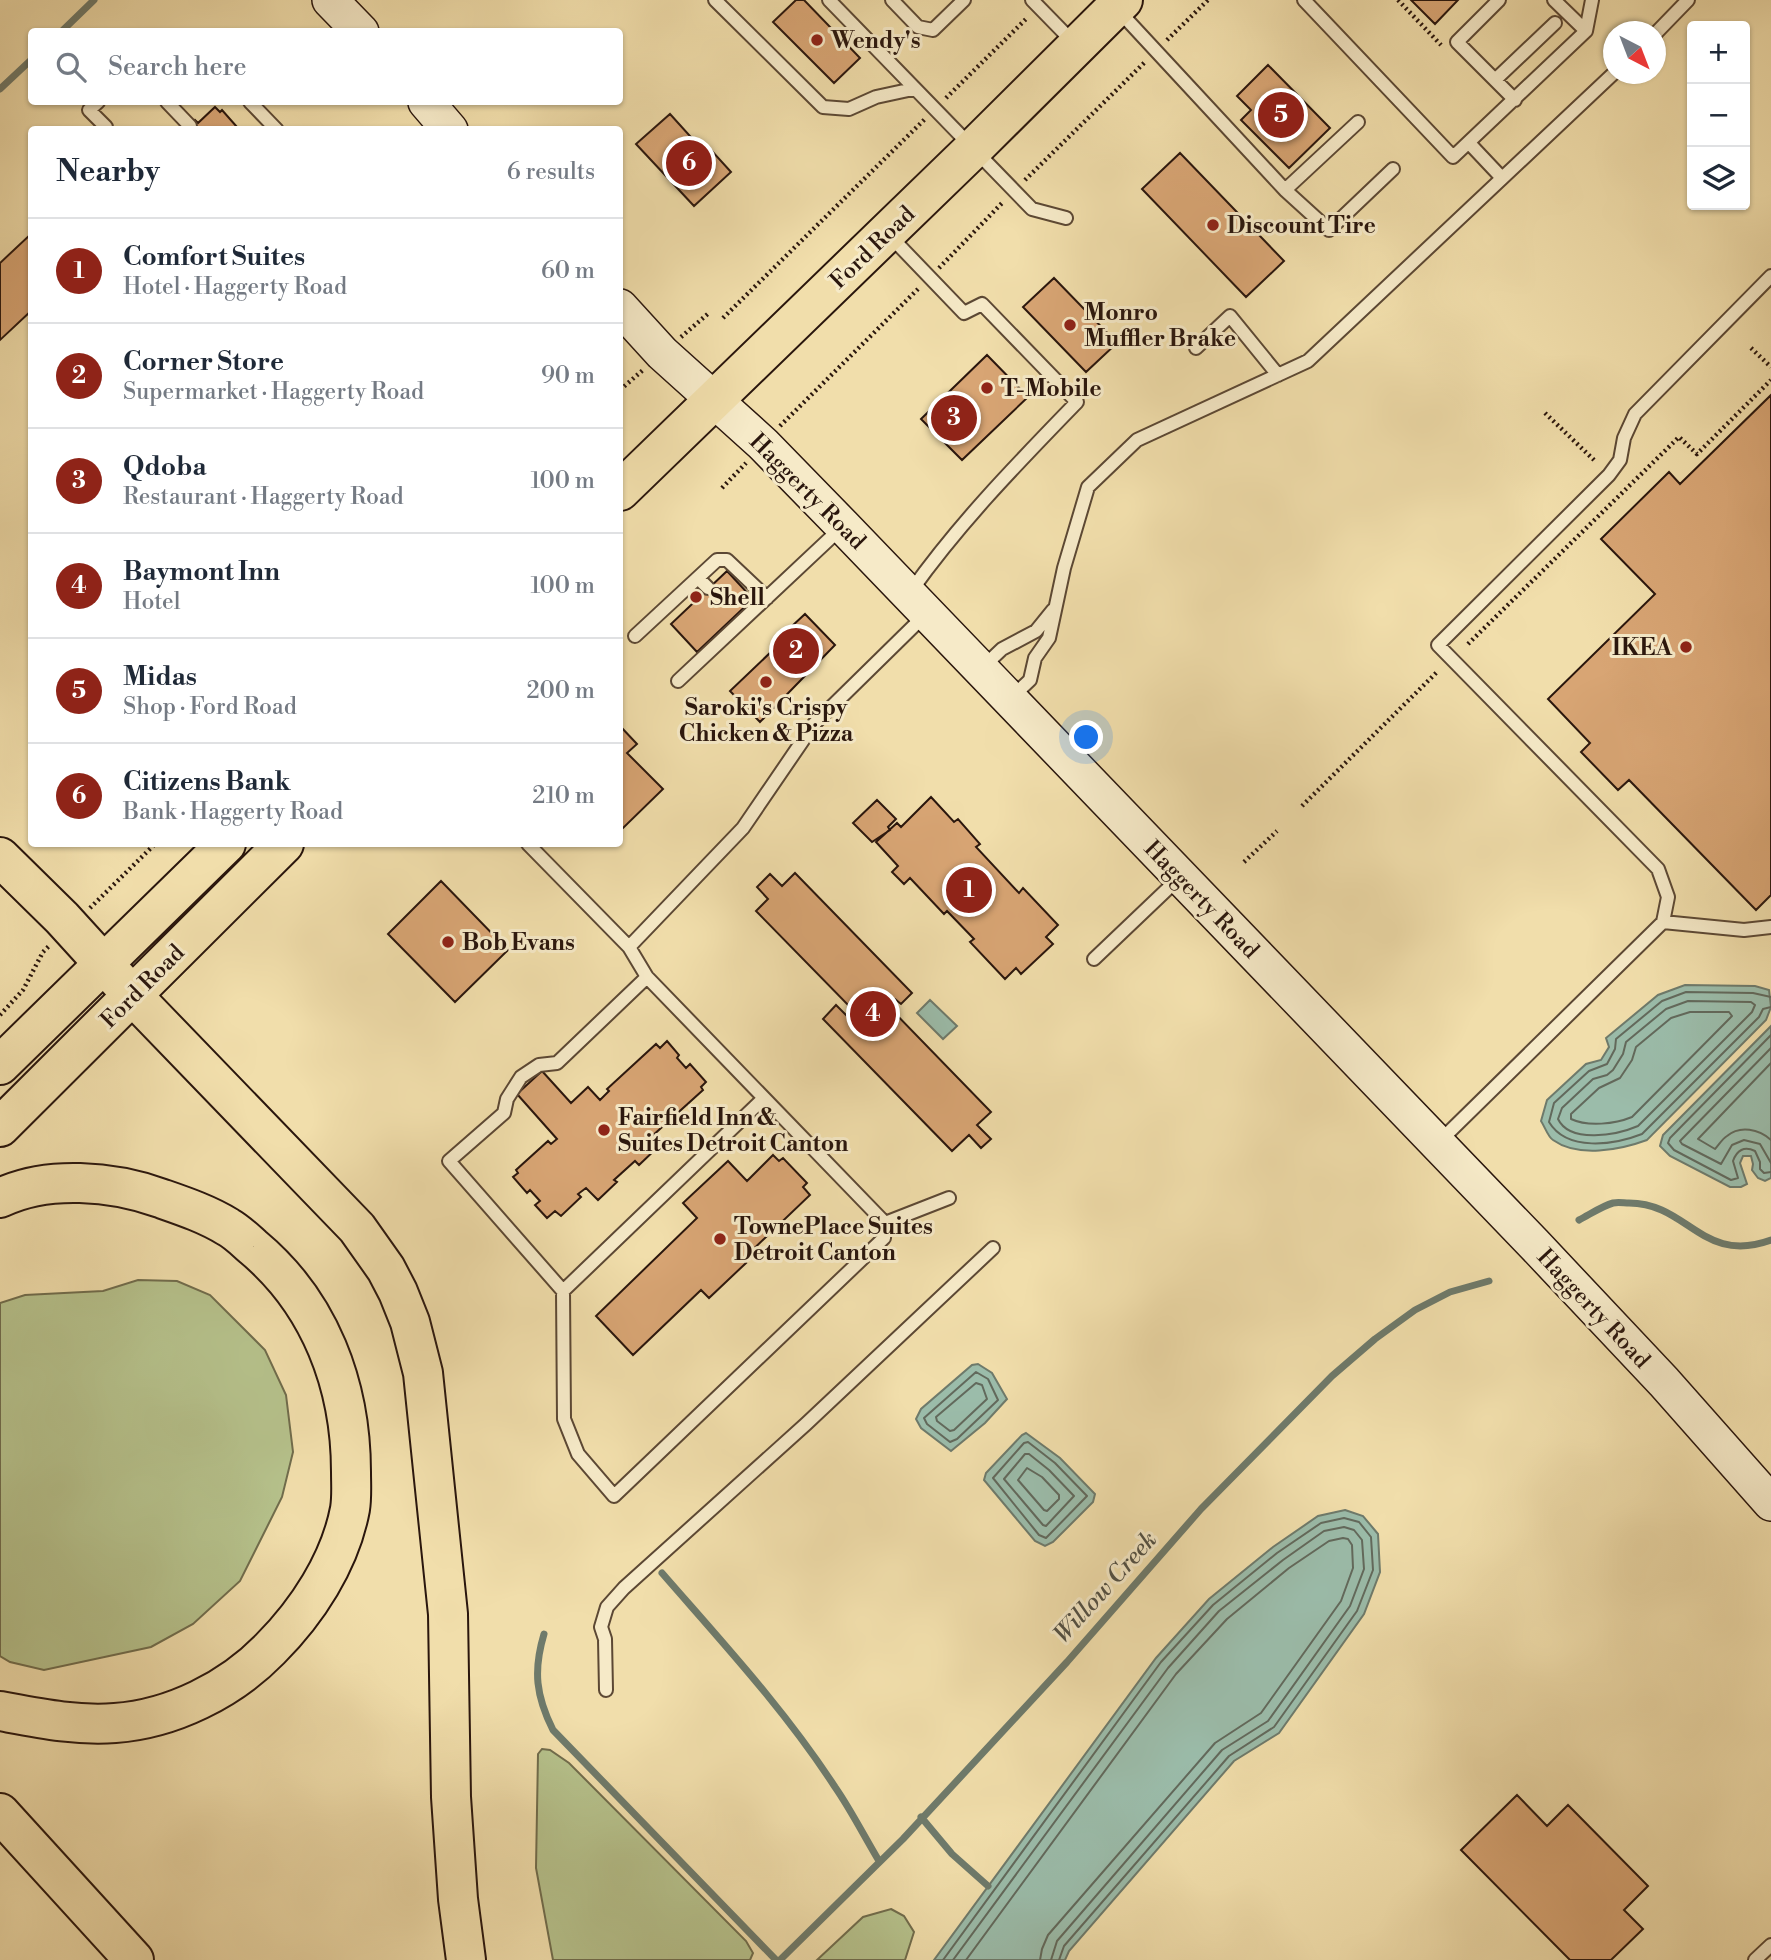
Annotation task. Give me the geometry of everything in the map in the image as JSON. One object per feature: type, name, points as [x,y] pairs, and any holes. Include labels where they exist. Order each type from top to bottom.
[{"type":"main road","points":[[330,0],[357,28]]},
{"type":"main road","name":"Ford Road","points":[[623,488],[1119,4]]},
{"type":"main road","points":[[429,105],[447,126]]},
{"type":"main road","name":"Haggerty Road","points":[[623,310],[662,353],[763,444],[1010,699],[1664,1382],[1771,1503]]},
{"type":"main road","name":"Ford Road","points":[[0,1065],[223,847]]},
{"type":"main road","name":"Ford Road","points":[[0,1127],[281,847]]},
{"type":"main road","points":[[0,857],[62,918],[133,996],[357,1228],[386,1269],[410,1322],[423,1373],[449,1614],[451,1797],[458,1899],[466,1960]]},
{"type":"main road","points":[[0,1198],[9,1193],[52,1184],[83,1184],[140,1190],[230,1227],[268,1259],[304,1302],[328,1346],[351,1439],[351,1507],[343,1533],[321,1583],[287,1632],[238,1677],[218,1690],[183,1706],[150,1717],[116,1723],[50,1721],[0,1711]]},
{"type":"main road","points":[[0,1813],[134,1960]]},
{"type":"lane","points":[[715,0],[823,107],[849,109],[876,97],[913,89]]},
{"type":"lane","points":[[829,0],[1032,209],[1066,218]]},
{"type":"lane","points":[[892,0],[918,27],[933,30],[964,0]]},
{"type":"lane","points":[[1304,0],[1452,157],[1586,32],[1592,0]]},
{"type":"lane","points":[[1499,0],[1457,41],[1515,100]]},
{"type":"lane","points":[[1555,0],[1586,32]]},
{"type":"lane","points":[[1666,22],[1686,1]]},
{"type":"lane","points":[[1035,3],[1077,45]]},
{"type":"lane","points":[[1119,4],[1156,51],[1285,190],[1329,230],[1393,169]]},
{"type":"lane","points":[[1495,80],[1555,23]]},
{"type":"lane","points":[[1010,699],[1030,680],[1035,658],[1049,638],[1064,568],[1088,487],[1138,440],[1308,361],[1603,83]]},
{"type":"lane","points":[[95,105],[89,110],[105,126]]},
{"type":"lane","points":[[170,105],[190,126]]},
{"type":"lane","points":[[253,105],[273,126]]},
{"type":"lane","points":[[1285,190],[1358,122]]},
{"type":"lane","points":[[1469,143],[1502,178]]},
{"type":"lane","points":[[629,947],[743,828],[814,724],[918,604],[942,547],[982,500],[1077,402],[982,304],[964,313],[887,233]]},
{"type":"lane","points":[[1437,1144],[1663,922],[1668,897],[1658,869],[1438,645],[1609,475],[1620,460],[1624,438],[1635,414],[1771,276]]},
{"type":"lane","points":[[1196,348],[1230,316],[1278,375]]},
{"type":"lane","points":[[678,681],[719,637],[768,598],[843,526]]},
{"type":"lane","points":[[635,636],[717,560],[727,559],[768,598]]},
{"type":"lane","points":[[698,578],[708,588]]},
{"type":"lane","points":[[678,597],[689,607]]},
{"type":"lane","points":[[981,669],[1002,649],[1036,631],[1056,607]]},
{"type":"lane","points":[[531,847],[629,947],[647,977],[885,1223],[884,1238],[614,1496],[578,1454],[564,1419],[563,1291],[449,1161],[504,1113],[507,1098],[521,1077],[539,1065],[556,1063],[647,977]]},
{"type":"lane","points":[[1094,958],[1180,877]]},
{"type":"lane","points":[[1663,922],[1744,930],[1771,927]]},
{"type":"lane","points":[[563,1291],[764,1098]]},
{"type":"lane","points":[[885,1223],[949,1198]]},
{"type":"lane","points":[[606,1690],[605,1639],[601,1626],[607,1607],[624,1588],[806,1424],[993,1248]]},
{"type":"lane","points":[[1755,1960],[1771,1945]]},
{"type":"path","points":[[723,488],[763,444],[1014,191],[1208,0]]},
{"type":"path","points":[[1398,0],[1442,46]]},
{"type":"path","points":[[723,318],[934,110],[1035,3]]},
{"type":"path","points":[[1751,348],[1771,367]]},
{"type":"path","points":[[1468,643],[1679,437],[1697,454],[1771,380]]},
{"type":"path","points":[[1545,412],[1594,460]]},
{"type":"path","points":[[1302,806],[1437,672]]},
{"type":"path","points":[[1244,862],[1277,831]]},
{"type":"green space","points":[[138,1280],[177,1281],[210,1295],[265,1350],[286,1395],[293,1452],[282,1497],[240,1581],[193,1624],[151,1647],[44,1670],[10,1662],[0,1656],[0,1303],[25,1295],[103,1291]]},
{"type":"green space","points":[[542,1749],[550,1750],[569,1763],[746,1941],[753,1953],[750,1960],[553,1960],[536,1868],[538,1754]]},
{"type":"green space","points":[[891,1909],[904,1916],[914,1932],[905,1960],[817,1960],[863,1917]]},
{"type":"water","points":[[1685,985],[1755,986],[1769,990],[1771,1007],[1766,1020],[1647,1140],[1624,1147],[1587,1151],[1563,1146],[1551,1139],[1541,1121],[1547,1100],[1586,1064],[1601,1060],[1609,1047],[1606,1038],[1658,995]]},
{"type":"water","points":[[930,1000],[957,1026],[943,1039],[917,1013]]},
{"type":"water","points":[[1771,1026],[1771,1178],[1765,1181],[1758,1178],[1752,1170],[1751,1156],[1743,1156],[1740,1163],[1747,1184],[1730,1187],[1670,1156],[1660,1146],[1663,1135]]},
{"type":"water","points":[[978,1364],[992,1373],[1007,1399],[985,1423],[951,1451],[921,1428],[916,1419],[921,1409],[972,1365]]},
{"type":"water","points":[[1026,1433],[1060,1458],[1095,1494],[1093,1502],[1053,1542],[1045,1546],[1035,1541],[984,1480],[986,1473]]},
{"type":"water","points":[[1345,1510],[1363,1516],[1378,1534],[1380,1572],[1364,1614],[1279,1733],[1234,1761],[1069,1951],[1065,1960],[934,1960],[1156,1658],[1209,1599],[1273,1547],[1318,1516]]},
{"type":"building","name":"Wendy's","points":[[796,0],[804,0],[860,58],[834,83],[773,22]]},
{"type":"building","points":[[1411,0],[1458,0],[1435,24]]},
{"type":"building","points":[[1268,65],[1330,128],[1289,168],[1241,120],[1251,110],[1237,96]]},
{"type":"building","points":[[215,107],[220,112],[222,110],[236,126],[190,126],[195,120],[198,123]]},
{"type":"building","points":[[670,114],[707,155],[712,151],[731,172],[694,206],[636,144]]},
{"type":"building","name":"Discount Tire","points":[[1180,153],[1284,261],[1246,297],[1142,189]]},
{"type":"building","points":[[28,237],[28,314],[0,340],[0,263]]},
{"type":"building","name":"Monro Muffler Brake","points":[[1054,278],[1117,343],[1086,372],[1023,307]]},
{"type":"building","points":[[987,355],[1028,397],[962,460],[921,419]]},
{"type":"building","name":"IKEA","points":[[1771,395],[1771,895],[1756,910],[1629,780],[1618,790],[1581,752],[1590,743],[1548,699],[1655,594],[1601,539],[1669,472],[1680,484]]},
{"type":"building","points":[[727,571],[753,599],[697,652],[671,624]]},
{"type":"building","points":[[805,614],[835,645],[760,722],[730,691],[794,630],[791,627]]},
{"type":"building","points":[[623,729],[637,744],[627,753],[663,789],[623,828]]},
{"type":"building","points":[[931,797],[954,822],[958,819],[980,844],[976,847],[1019,893],[1023,888],[1058,925],[1046,937],[1053,944],[1021,974],[1016,968],[1005,979],[970,942],[974,939],[947,911],[944,914],[910,878],[904,884],[892,872],[898,866],[876,842],[897,823],[901,827]]},
{"type":"building","points":[[877,800],[896,819],[888,827],[890,830],[872,842],[853,823]]},
{"type":"building","points":[[795,873],[912,993],[901,1004],[895,999],[888,1006],[991,1112],[977,1125],[991,1139],[981,1148],[969,1135],[952,1151],[823,1019],[836,1005],[848,1017],[854,1011],[756,911],[768,899],[757,887],[770,874],[782,886]]},
{"type":"building","name":"Bob Evans","points":[[441,881],[508,950],[455,1002],[388,934]]},
{"type":"building","name":"Fairfield Inn & Suites Detroit Canton","points":[[667,1041],[686,1068],[690,1064],[706,1082],[701,1087],[703,1090],[651,1137],[648,1134],[659,1146],[639,1165],[635,1161],[614,1180],[617,1182],[598,1200],[586,1188],[578,1194],[581,1197],[561,1216],[555,1211],[547,1218],[535,1205],[540,1201],[530,1190],[527,1193],[513,1177],[518,1173],[516,1170],[548,1141],[551,1144],[557,1139],[517,1094],[542,1071],[571,1103],[588,1087],[600,1100],[609,1091],[607,1089],[656,1044],[660,1048]]},
{"type":"building","name":"TownePlace Suites Detroit Canton","points":[[773,1155],[779,1161],[783,1158],[807,1183],[803,1187],[810,1195],[742,1260],[746,1263],[709,1298],[701,1290],[633,1355],[596,1316],[697,1218],[683,1203],[728,1161],[747,1181]]},
{"type":"building","points":[[1517,1795],[1547,1826],[1568,1805],[1648,1886],[1624,1910],[1643,1929],[1611,1960],[1570,1960],[1461,1850]]},
{"type":"waterway","points":[[65,28],[94,0]]},
{"type":"waterway","points":[[0,89],[28,63]]},
{"type":"waterway","name":"Willow Creek","points":[[1579,1220],[1609,1204],[1629,1203],[1666,1212],[1711,1239],[1728,1245],[1748,1246],[1771,1240]]},
{"type":"waterway","name":"Willow Creek","points":[[780,1960],[903,1839],[1067,1662],[1201,1509],[1332,1376],[1375,1339],[1415,1310],[1450,1292],[1489,1281]]},
{"type":"waterway","points":[[662,1573],[795,1731],[841,1796],[879,1861]]},
{"type":"waterway","points":[[544,1634],[538,1660],[538,1683],[543,1706],[553,1730],[776,1960]]},
{"type":"waterway","points":[[921,1817],[952,1854],[988,1886]]},
{"type":"place","name":"Wendy's","points":[[817,40]]},
{"type":"place","name":"Midas","points":[[1281,115]]},
{"type":"place","name":"Citizens Bank","points":[[689,163]]},
{"type":"place","name":"Discount Tire","points":[[1213,225]]},
{"type":"place","name":"Monro Muffler Brake","points":[[1070,325]]},
{"type":"place","name":"T-Mobile","points":[[987,388]]},
{"type":"place","name":"Qdoba","points":[[954,418]]},
{"type":"place","name":"Shell","points":[[696,597]]},
{"type":"place","name":"IKEA","points":[[1686,647]]},
{"type":"place","name":"Corner Store","points":[[796,651]]},
{"type":"place","name":"Saroki's Crispy Chicken & Pizza","points":[[766,682]]},
{"type":"place","name":"Comfort Suites","points":[[969,890]]},
{"type":"place","name":"Bob Evans","points":[[448,942]]},
{"type":"place","name":"Baymont Inn","points":[[873,1014]]},
{"type":"place","name":"Fairfield Inn & Suites Detroit Canton","points":[[604,1130]]},
{"type":"place","name":"TownePlace Suites Detroit Canton","points":[[720,1239]]}]
